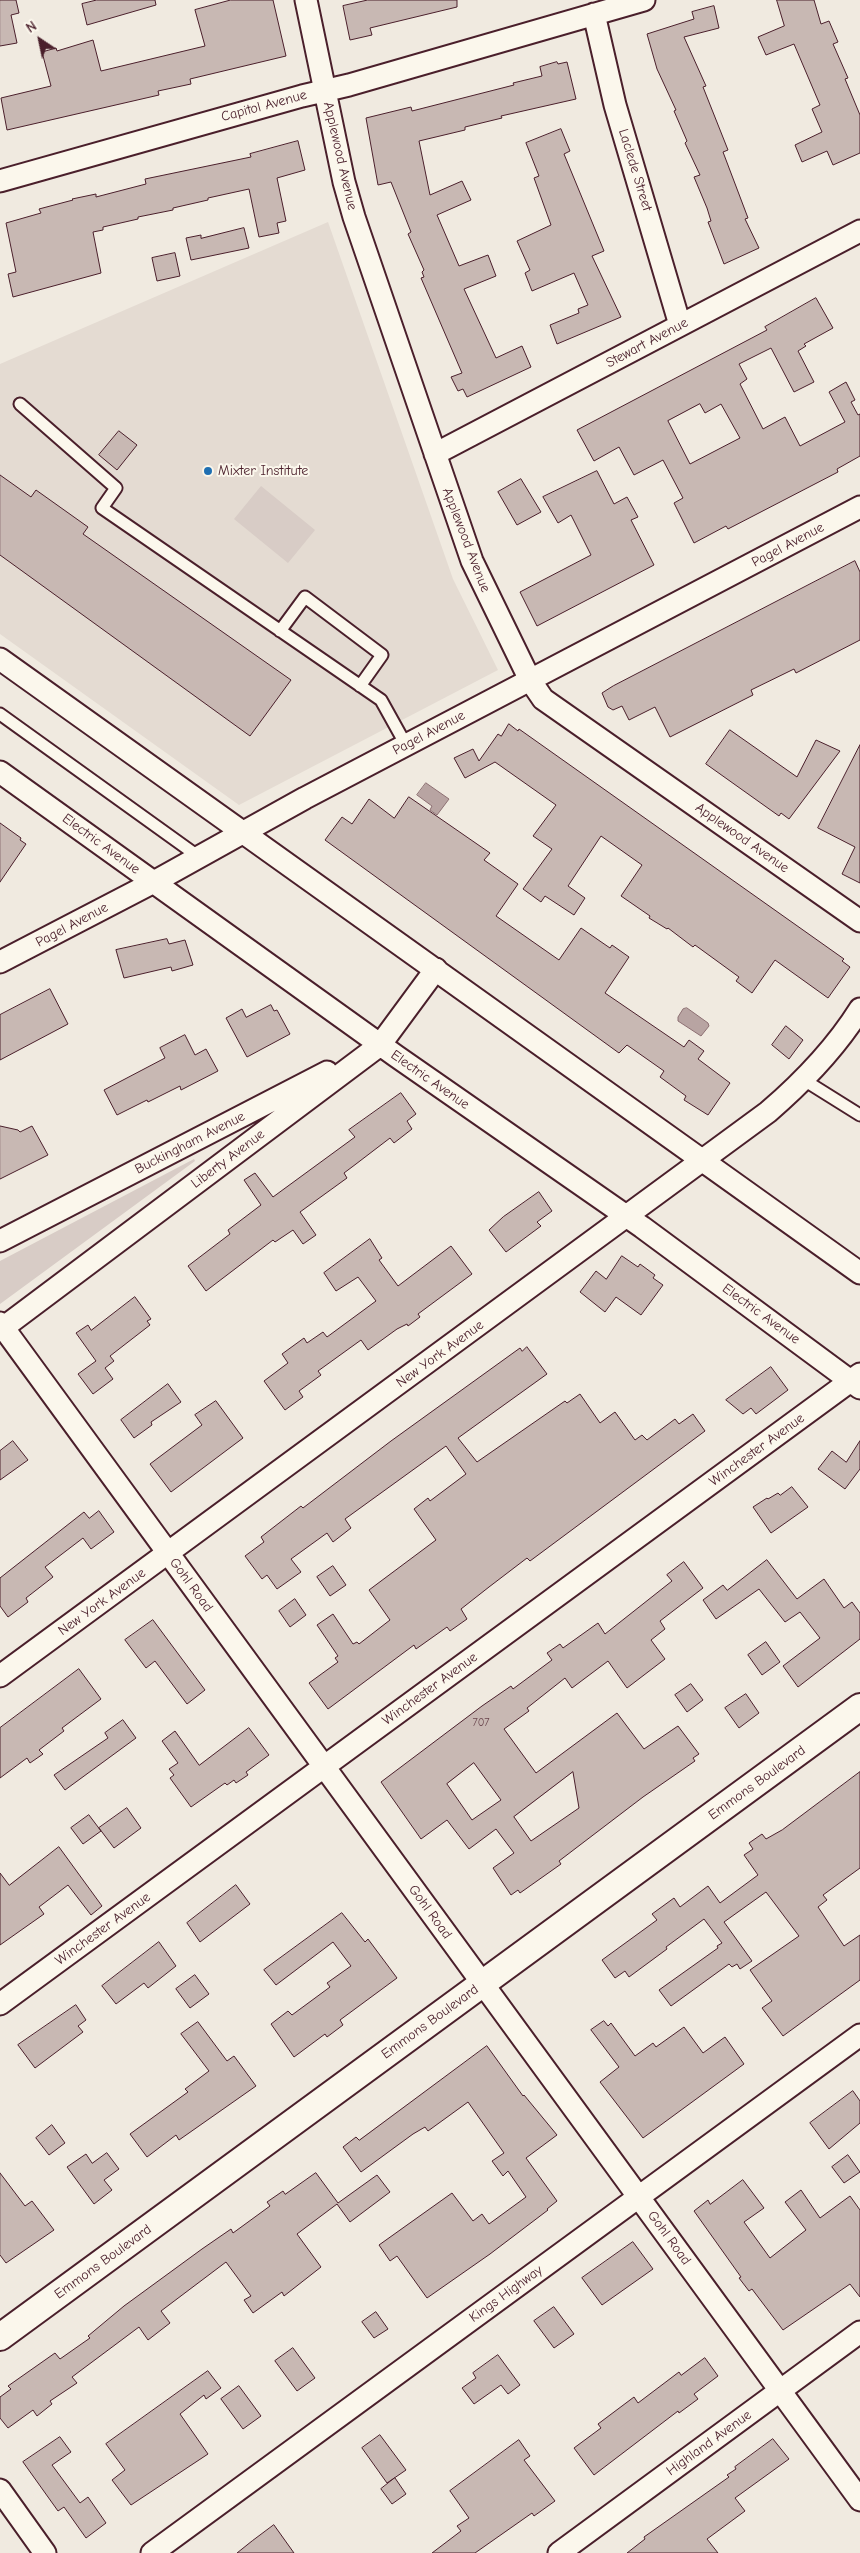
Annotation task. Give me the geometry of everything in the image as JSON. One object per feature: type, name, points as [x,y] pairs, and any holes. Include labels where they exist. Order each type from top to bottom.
[{"type":"street","name":"Applewood Avenue","points":[[306,0],[354,217],[472,561],[530,680],[543,700],[860,921]]},
{"type":"street","name":"Capitol Avenue","points":[[0,181],[644,0]]},
{"type":"street","name":"Laclede Street","points":[[594,14],[615,105],[680,325]]},
{"type":"street","name":"Stewart Avenue","points":[[435,454],[860,231]]},
{"type":"street","name":"Pagel Avenue","points":[[0,962],[154,882],[406,745],[860,507]]},
{"type":"street","points":[[0,660],[860,1273]]},
{"type":"street","name":"Electric Avenue","points":[[0,772],[380,1045],[627,1217],[825,1361],[857,1381]]},
{"type":"street","name":"Liberty Avenue","points":[[1,1327],[380,1045],[436,969]]},
{"type":"street","name":"New York Avenue","points":[[0,1676],[704,1161],[768,1112],[804,1080],[844,1035],[860,1009]]},
{"type":"street","name":"Buckingham Avenue","points":[[0,1241],[380,1045]]},
{"type":"street","name":"Gohl Road","points":[[1,1327],[860,2500]]},
{"type":"street","name":"Winchester Avenue","points":[[0,2004],[857,1381]]},
{"type":"street","name":"Emmons Boulevard","points":[[0,2338],[860,1707]]},
{"type":"street","name":"Kings Highway","points":[[152,2553],[860,2035]]},
{"type":"street","name":"Highland Avenue","points":[[559,2553],[860,2332]]},
{"type":"street","points":[[0,2490],[45,2553]]},
{"type":"lane","points":[[20,404],[116,488],[102,508],[381,700],[406,745]]},
{"type":"lane","points":[[280,631],[305,597],[382,655],[360,686]]},
{"type":"lane","points":[[0,714],[199,857]]},
{"type":"lane","points":[[804,1080],[860,1115]]},
{"type":"shaded area","name":"Mixter Institute","points":[[328,222],[453,579],[498,670],[239,805],[0,634],[0,364]]},
{"type":"shaded area","points":[[261,486],[315,530],[288,563],[234,519]]},
{"type":"shaded area","points":[[426,783],[449,799],[437,815],[430,810],[432,806],[417,795]]},
{"type":"shaded area","points":[[687,1008],[708,1023],[709,1026],[701,1036],[678,1021],[678,1017],[683,1009]]},
{"type":"shaded area","points":[[194,1159],[195,1161],[0,1304],[0,1261]]},
{"type":"building","points":[[0,0],[16,0],[19,13],[11,15],[17,43],[0,46]]},
{"type":"building","points":[[97,0],[155,0],[156,5],[87,25],[82,4]]},
{"type":"building","points":[[231,0],[273,0],[286,56],[190,79],[191,84],[158,91],[159,95],[7,130],[1,98],[51,86],[42,52],[56,48],[57,51],[93,40],[101,71],[205,46],[195,10]]},
{"type":"building","points":[[368,0],[457,0],[457,7],[370,28],[372,35],[350,40],[343,6]]},
{"type":"building","points":[[777,0],[814,0],[821,24],[829,21],[838,42],[833,44],[848,78],[845,79],[860,115],[860,153],[833,165],[827,151],[802,162],[795,145],[822,132],[812,109],[820,105],[794,44],[766,55],[758,37],[784,26]]},
{"type":"building","points":[[714,6],[719,28],[684,37],[706,86],[703,87],[728,150],[723,152],[748,218],[745,219],[759,248],[724,264],[708,222],[711,221],[707,208],[694,177],[700,175],[685,143],[687,141],[674,111],[676,110],[657,69],[647,34],[694,19],[692,12]]},
{"type":"building","points":[[557,62],[558,64],[567,62],[576,99],[501,116],[502,118],[465,127],[465,130],[419,141],[430,195],[462,181],[471,200],[437,215],[459,266],[488,255],[496,276],[464,289],[496,358],[522,346],[531,367],[467,397],[463,389],[458,391],[451,377],[462,373],[421,278],[424,277],[422,272],[424,270],[408,234],[411,232],[391,182],[378,185],[366,118],[411,107],[412,111],[514,85],[513,83],[542,76],[540,67]]},
{"type":"building","points":[[561,129],[570,151],[564,154],[604,251],[592,256],[621,317],[557,344],[550,325],[579,313],[578,309],[588,305],[574,273],[532,291],[525,273],[530,270],[517,241],[551,225],[534,178],[539,176],[526,143]]},
{"type":"building","points":[[298,141],[305,170],[277,178],[286,221],[277,223],[279,233],[259,237],[249,189],[208,198],[208,200],[173,208],[173,210],[103,227],[103,230],[93,232],[101,273],[13,297],[8,274],[16,272],[6,223],[41,213],[39,209],[72,199],[96,194],[96,197],[146,184],[145,179],[251,157],[250,154]]},
{"type":"building","points":[[244,228],[249,248],[191,260],[186,238],[201,235],[201,238]]},
{"type":"building","points":[[175,253],[180,276],[157,281],[152,258]]},
{"type":"building","points":[[816,298],[833,328],[804,344],[806,346],[798,351],[814,382],[794,392],[771,348],[739,364],[747,379],[740,384],[763,429],[785,417],[800,446],[845,422],[829,392],[846,382],[855,400],[851,402],[858,415],[860,414],[860,456],[837,469],[838,472],[728,529],[726,526],[694,543],[674,503],[683,498],[663,460],[634,475],[619,447],[594,461],[577,430],[767,330],[765,327]],"holes":[[[700,404],[705,413],[721,404],[740,438],[690,464],[668,421]]]},
{"type":"building","points":[[119,431],[137,445],[117,470],[99,455]]},
{"type":"building","points":[[597,471],[614,504],[627,497],[638,517],[631,520],[654,565],[537,626],[520,592],[591,555],[571,515],[558,523],[543,497]]},
{"type":"building","points":[[0,475],[31,497],[36,490],[88,527],[83,534],[291,680],[250,736],[0,555]]},
{"type":"building","points":[[521,479],[541,512],[517,525],[498,492]]},
{"type":"building","points":[[855,561],[860,572],[860,640],[796,673],[794,669],[751,690],[753,695],[670,737],[655,707],[629,720],[622,706],[613,710],[608,707],[602,693],[613,686]]},
{"type":"building","points":[[509,724],[518,731],[519,729],[844,959],[842,961],[850,967],[828,998],[775,960],[752,993],[736,981],[739,977],[695,945],[693,947],[668,928],[649,918],[650,916],[621,896],[642,865],[601,836],[568,886],[585,898],[574,915],[545,896],[541,902],[523,889],[552,849],[533,836],[556,805],[495,762],[465,778],[454,758],[473,749],[479,761],[498,734],[501,736]]},
{"type":"building","points":[[730,730],[797,777],[816,740],[840,751],[789,819],[781,813],[779,816],[706,764]]},
{"type":"building","points":[[860,745],[860,883],[842,874],[855,847],[818,828]]},
{"type":"building","points":[[409,797],[490,853],[484,860],[518,884],[496,916],[559,960],[581,928],[610,948],[612,945],[629,957],[605,993],[684,1047],[689,1040],[704,1051],[698,1059],[730,1083],[708,1115],[684,1100],[686,1096],[660,1077],[664,1071],[627,1045],[619,1053],[325,840],[342,817],[352,824],[369,799],[394,818]]},
{"type":"building","points":[[0,823],[21,838],[20,840],[26,844],[0,882]]},
{"type":"building","points":[[167,939],[169,944],[185,940],[193,965],[172,971],[171,967],[124,978],[116,950]]},
{"type":"building","points":[[50,989],[68,1024],[0,1060],[0,1015]]},
{"type":"building","points":[[271,1005],[274,1011],[277,1010],[290,1034],[247,1057],[226,1018],[242,1009],[246,1017]]},
{"type":"building","points":[[786,1026],[803,1040],[789,1059],[772,1045]]},
{"type":"building","points":[[185,1035],[195,1055],[206,1049],[218,1071],[181,1090],[180,1086],[117,1115],[104,1090],[165,1058],[160,1048]]},
{"type":"building","points":[[401,1093],[416,1114],[407,1121],[412,1129],[394,1143],[390,1138],[344,1173],[347,1178],[300,1212],[316,1235],[303,1244],[293,1230],[275,1242],[273,1240],[206,1291],[188,1266],[230,1234],[228,1230],[261,1205],[244,1180],[255,1173],[273,1197],[355,1137],[349,1130]]},
{"type":"building","points":[[0,1126],[20,1132],[32,1126],[48,1155],[0,1179]]},
{"type":"building","points":[[539,1192],[552,1211],[537,1222],[541,1226],[506,1252],[489,1230],[503,1217]]},
{"type":"building","points":[[370,1239],[382,1258],[379,1260],[398,1286],[451,1246],[472,1274],[418,1314],[420,1317],[408,1326],[407,1324],[397,1329],[368,1350],[361,1340],[318,1371],[321,1375],[299,1391],[303,1397],[285,1410],[264,1381],[288,1363],[282,1354],[304,1338],[307,1343],[323,1332],[327,1337],[376,1301],[358,1277],[336,1291],[324,1273]]},
{"type":"building","points":[[622,1256],[638,1267],[640,1264],[655,1275],[653,1278],[663,1285],[641,1315],[616,1297],[605,1312],[580,1292],[596,1271],[606,1279]]},
{"type":"building","points":[[135,1297],[151,1319],[147,1321],[150,1325],[110,1356],[114,1361],[105,1368],[113,1379],[93,1394],[78,1374],[96,1361],[76,1333],[88,1325],[91,1330]]},
{"type":"building","points":[[527,1347],[547,1374],[458,1438],[477,1462],[565,1401],[567,1403],[580,1394],[600,1423],[615,1412],[635,1440],[642,1435],[647,1440],[675,1419],[679,1424],[693,1414],[705,1431],[530,1561],[527,1558],[461,1609],[467,1619],[450,1631],[447,1627],[416,1649],[414,1645],[328,1709],[309,1683],[338,1662],[335,1658],[338,1656],[317,1625],[333,1614],[353,1644],[357,1642],[359,1644],[390,1620],[369,1590],[436,1540],[414,1509],[428,1498],[430,1501],[466,1474],[446,1446],[345,1519],[351,1528],[333,1542],[327,1533],[291,1559],[301,1572],[277,1589],[267,1575],[262,1579],[245,1556],[264,1542],[261,1537],[301,1506],[303,1508],[391,1441],[520,1348],[522,1351]]},
{"type":"building","points":[[771,1367],[788,1390],[756,1414],[751,1408],[743,1414],[726,1400]]},
{"type":"building","points":[[168,1384],[181,1402],[151,1422],[152,1425],[134,1438],[121,1420]]},
{"type":"building","points":[[216,1401],[243,1438],[171,1492],[150,1464],[202,1425],[195,1415]]},
{"type":"building","points":[[13,1441],[28,1460],[0,1480],[0,1451]]},
{"type":"building","points":[[860,1441],[860,1469],[845,1489],[818,1469],[832,1451],[846,1462]]},
{"type":"building","points":[[792,1487],[808,1507],[771,1533],[753,1507],[778,1493],[780,1495]]},
{"type":"building","points":[[99,1511],[114,1532],[91,1549],[83,1538],[45,1567],[53,1577],[26,1598],[28,1602],[8,1617],[0,1606],[0,1578],[84,1512],[89,1518]]},
{"type":"building","points":[[767,1560],[797,1599],[824,1579],[844,1608],[852,1602],[860,1613],[860,1639],[798,1687],[783,1666],[820,1638],[800,1612],[785,1622],[759,1589],[716,1619],[703,1600],[723,1585],[727,1590]]},
{"type":"building","points":[[684,1562],[703,1588],[660,1621],[665,1629],[651,1640],[665,1659],[627,1688],[608,1661],[572,1688],[565,1678],[527,1708],[529,1711],[504,1729],[536,1773],[617,1713],[644,1749],[678,1726],[699,1754],[693,1758],[695,1761],[643,1797],[559,1861],[561,1864],[520,1893],[518,1890],[511,1895],[493,1868],[514,1853],[496,1829],[469,1849],[447,1820],[421,1839],[381,1782],[482,1706],[511,1686],[513,1689],[552,1660],[547,1653],[560,1644],[563,1648],[598,1623],[605,1634],[672,1581],[667,1575]],"holes":[[[474,1763],[501,1800],[472,1820],[447,1784]],[[573,1772],[579,1808],[531,1841],[514,1817]]]},
{"type":"building","points":[[333,1566],[346,1585],[330,1596],[317,1577]]},
{"type":"building","points":[[295,1599],[306,1615],[290,1627],[279,1611]]},
{"type":"building","points":[[153,1620],[205,1690],[187,1704],[155,1661],[146,1668],[125,1640]]},
{"type":"building","points":[[766,1642],[780,1662],[762,1675],[748,1655]]},
{"type":"building","points":[[79,1669],[101,1699],[62,1728],[64,1731],[39,1750],[43,1754],[30,1763],[27,1758],[0,1778],[0,1728]]},
{"type":"building","points":[[691,1684],[703,1700],[687,1712],[675,1695]]},
{"type":"building","points":[[746,1694],[759,1713],[739,1728],[725,1708]]},
{"type":"building","points":[[123,1720],[136,1738],[65,1790],[54,1775],[108,1738],[105,1733]]},
{"type":"building","points":[[249,1728],[269,1755],[246,1772],[248,1775],[236,1783],[234,1780],[227,1785],[225,1783],[191,1807],[170,1778],[174,1775],[169,1769],[178,1763],[162,1741],[175,1731],[199,1765]]},
{"type":"building","points":[[860,1772],[860,1868],[823,1895],[827,1900],[818,1907],[844,1946],[860,1935],[860,1980],[783,2036],[762,2008],[772,2001],[750,1970],[799,1936],[766,1892],[724,1922],[752,1961],[740,1969],[737,1964],[732,1967],[729,1964],[671,2006],[659,1990],[718,1948],[717,1946],[722,1943],[704,1919],[629,1977],[625,1971],[615,1978],[602,1960],[657,1920],[652,1914],[674,1898],[680,1907],[708,1886],[720,1903],[758,1875],[744,1855],[753,1849],[749,1843],[762,1834],[766,1839],[782,1830]]},
{"type":"building","points":[[127,1808],[141,1828],[114,1848],[99,1828]]},
{"type":"building","points":[[89,1815],[101,1831],[83,1844],[71,1828]]},
{"type":"building","points":[[59,1847],[102,1906],[91,1915],[68,1885],[39,1907],[44,1914],[0,1945],[0,1873],[9,1885]]},
{"type":"building","points":[[236,1885],[250,1904],[200,1942],[187,1923]]},
{"type":"building","points":[[342,1913],[365,1942],[368,1939],[397,1978],[340,2020],[343,2025],[327,2037],[325,2034],[294,2057],[271,2024],[288,2011],[292,2015],[330,1987],[327,1983],[351,1966],[333,1942],[276,1985],[264,1970]]},
{"type":"building","points":[[159,1942],[176,1966],[148,1988],[144,1983],[116,2004],[102,1986]]},
{"type":"building","points":[[195,1975],[209,1994],[190,2008],[176,1989]]},
{"type":"building","points":[[76,2005],[86,2020],[78,2026],[83,2032],[35,2068],[18,2045]]},
{"type":"building","points":[[604,2021],[608,2026],[611,2023],[635,2056],[653,2043],[656,2047],[684,2027],[703,2053],[725,2037],[744,2064],[643,2138],[600,2082],[619,2067],[591,2030]]},
{"type":"building","points":[[198,2022],[227,2061],[234,2056],[256,2086],[179,2140],[176,2135],[147,2157],[130,2134],[188,2092],[185,2089],[209,2071],[181,2034]]},
{"type":"building","points":[[487,2046],[523,2096],[557,2135],[526,2158],[557,2201],[490,2254],[427,2298],[397,2256],[390,2261],[379,2245],[452,2193],[473,2221],[482,2214],[489,2224],[526,2197],[508,2171],[503,2176],[492,2161],[504,2153],[468,2102],[428,2131],[425,2127],[413,2134],[361,2172],[343,2147],[356,2137],[359,2140]]},
{"type":"building","points":[[853,2091],[860,2101],[860,2123],[829,2149],[810,2123]]},
{"type":"building","points":[[52,2125],[65,2143],[49,2155],[36,2138]]},
{"type":"building","points":[[107,2153],[119,2169],[104,2180],[112,2190],[94,2204],[67,2167],[86,2154],[92,2163]]},
{"type":"building","points":[[848,2155],[860,2172],[844,2183],[832,2167]]},
{"type":"building","points":[[0,2173],[25,2206],[32,2201],[54,2230],[6,2263],[0,2255]]},
{"type":"building","points":[[316,2173],[338,2203],[377,2175],[390,2192],[350,2222],[337,2204],[297,2234],[321,2267],[284,2296],[282,2292],[253,2313],[244,2300],[251,2296],[226,2262],[161,2311],[170,2323],[148,2340],[139,2327],[72,2377],[77,2383],[50,2401],[52,2404],[37,2416],[33,2410],[8,2428],[0,2418],[0,2397],[11,2389],[8,2386],[55,2353],[60,2359],[90,2338],[88,2336],[124,2306],[202,2249],[231,2229],[233,2233],[270,2206],[267,2202],[283,2191],[285,2194]]},
{"type":"building","points":[[743,2180],[764,2208],[744,2222],[770,2258],[806,2230],[785,2202],[801,2190],[820,2218],[850,2196],[860,2210],[860,2297],[850,2284],[783,2330],[752,2289],[749,2291],[739,2278],[741,2277],[694,2211],[708,2200],[710,2204]]},
{"type":"building","points":[[633,2242],[653,2269],[602,2305],[582,2278]]},
{"type":"building","points":[[554,2307],[574,2334],[554,2348],[534,2321]]},
{"type":"building","points":[[376,2312],[388,2329],[374,2338],[362,2322]]},
{"type":"building","points":[[293,2348],[315,2378],[297,2391],[275,2361]]},
{"type":"building","points":[[498,2355],[520,2385],[508,2394],[501,2385],[474,2404],[462,2388],[476,2378],[473,2373]]},
{"type":"building","points":[[705,2358],[718,2376],[694,2394],[698,2399],[679,2413],[678,2411],[594,2475],[574,2448],[601,2428],[598,2424],[634,2397],[638,2403],[679,2372],[681,2375]]},
{"type":"building","points":[[208,2371],[221,2388],[206,2399],[204,2395],[180,2414],[208,2454],[131,2505],[112,2480],[125,2470],[106,2444]]},
{"type":"building","points":[[239,2386],[261,2416],[243,2429],[221,2399]]},
{"type":"building","points":[[380,2435],[406,2470],[387,2483],[362,2448]]},
{"type":"building","points":[[60,2437],[71,2452],[52,2465],[80,2503],[88,2497],[106,2523],[86,2538],[64,2507],[58,2511],[23,2462]]},
{"type":"building","points":[[773,2439],[789,2459],[735,2498],[745,2511],[707,2539],[718,2553],[627,2553],[645,2539],[644,2537],[729,2477],[727,2475],[736,2469],[735,2467]]},
{"type":"building","points":[[519,2440],[530,2456],[524,2460],[555,2501],[534,2516],[532,2513],[475,2553],[432,2553],[461,2531],[457,2526],[469,2518],[450,2491]]},
{"type":"building","points":[[395,2478],[406,2494],[392,2504],[381,2489]]},
{"type":"building","points":[[274,2525],[294,2553],[237,2553],[252,2541]]},
{"type":"place","name":"Mixter Institute","points":[[208,471]]}]
